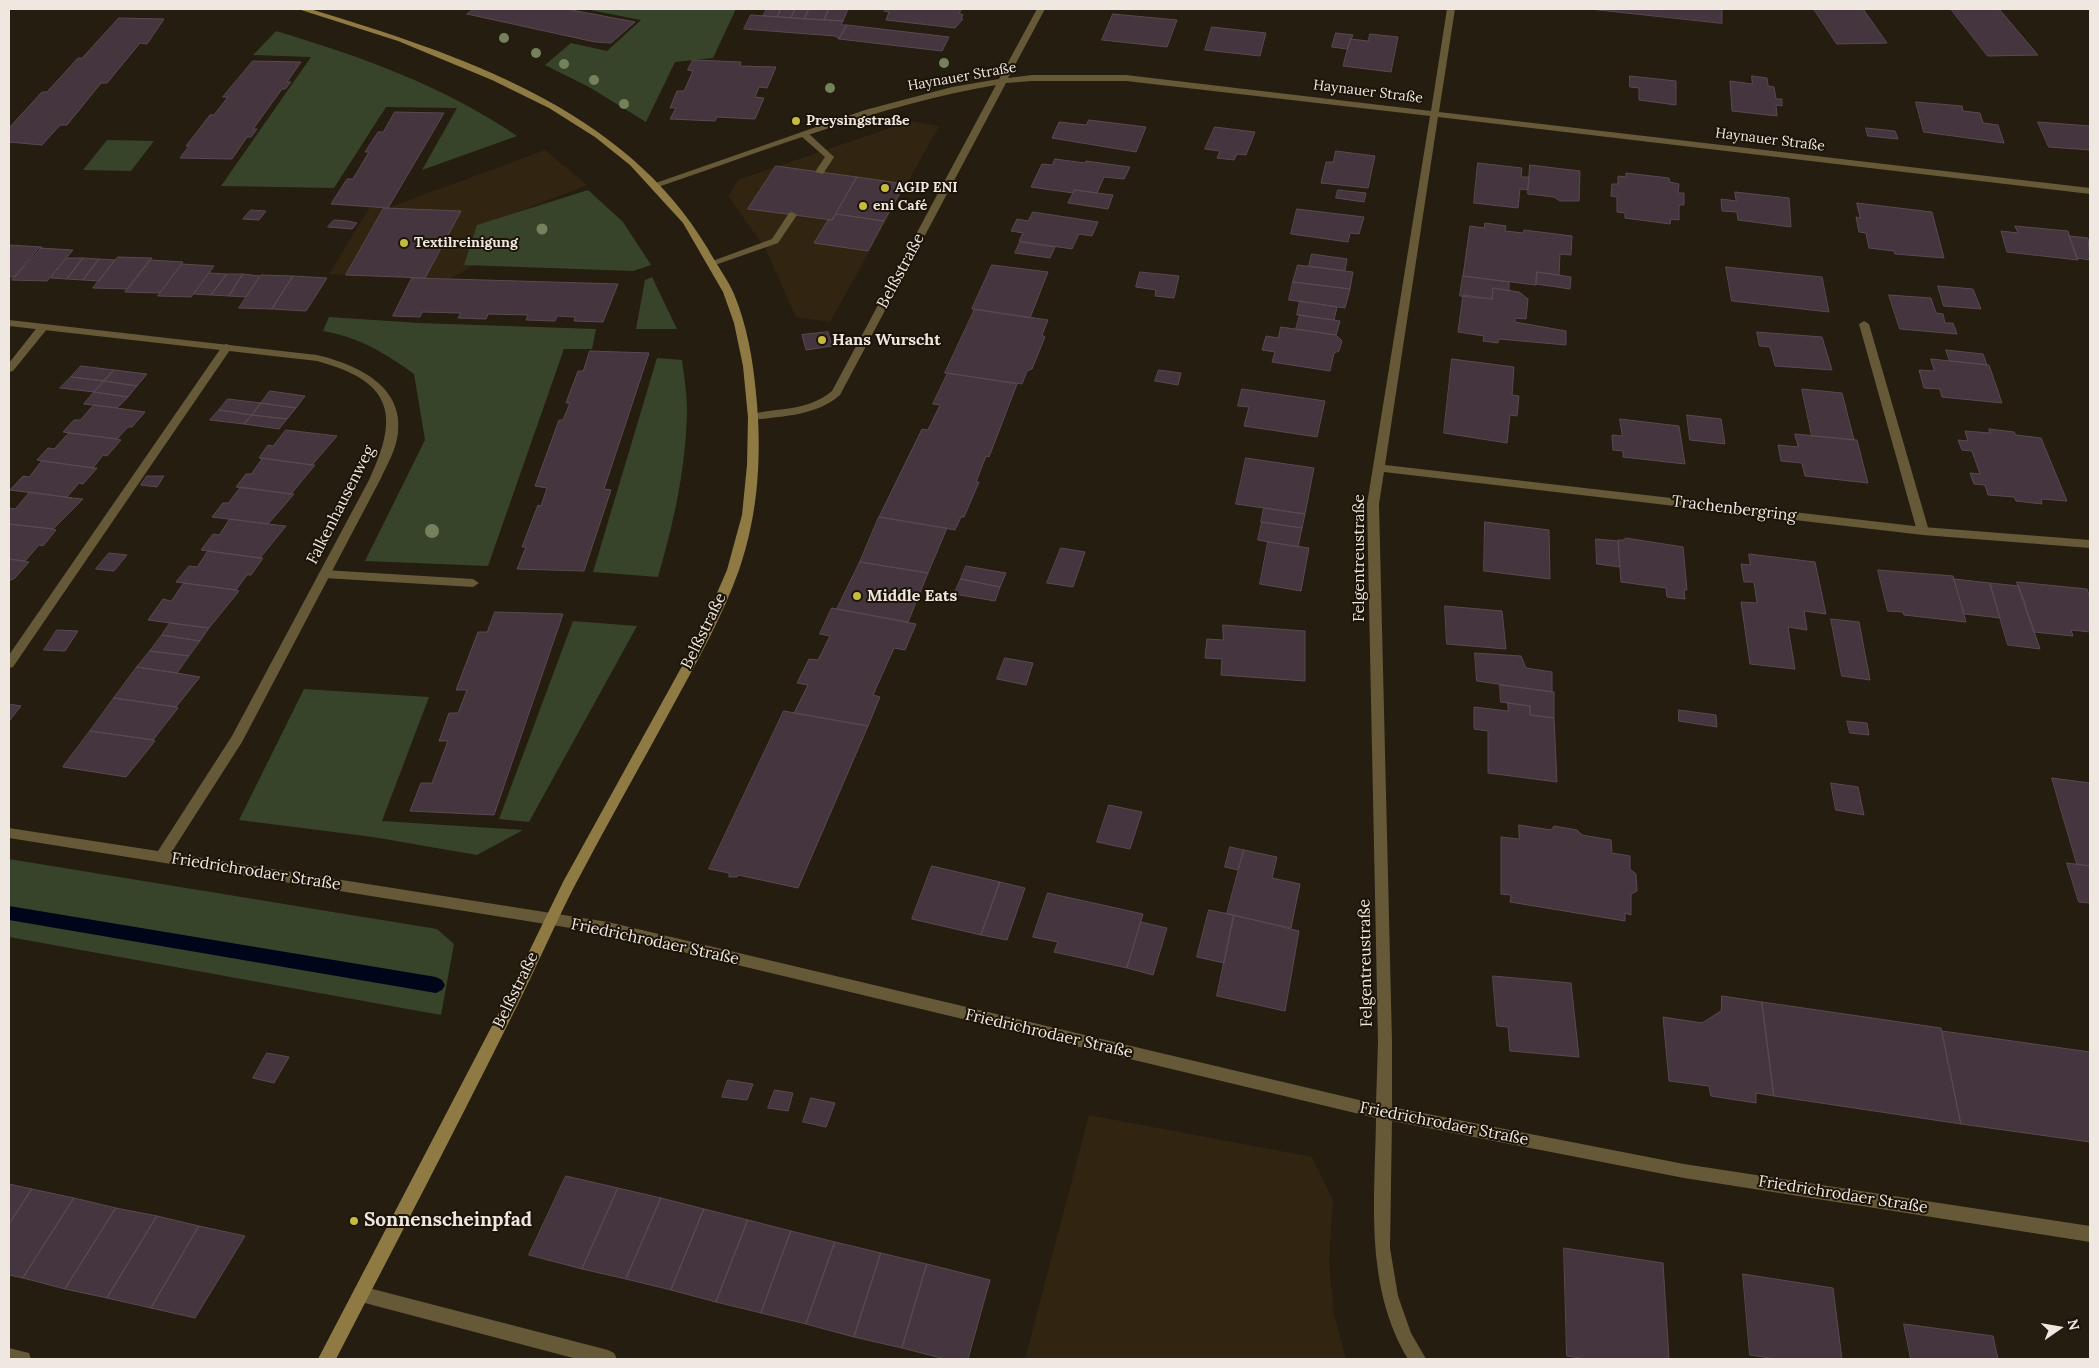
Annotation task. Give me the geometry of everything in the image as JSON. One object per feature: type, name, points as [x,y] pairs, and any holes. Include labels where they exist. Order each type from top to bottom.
[{"type":"street","points":[[302,9],[359,25],[437,53],[552,106],[598,135],[633,163],[655,184],[687,222],[728,292],[739,323],[748,366],[753,417]]},
{"type":"street","name":"Belßstraße","points":[[327,1359],[510,1006],[550,920],[703,639],[733,570],[748,515],[753,465],[753,417],[816,406],[836,393],[1041,9]]},
{"type":"street","name":"Felgentreustraße","points":[[1386,1113],[1374,504],[1378,468],[1451,9]]},
{"type":"street","name":"Haynauer Straße","points":[[655,184],[904,101],[1003,81],[1061,77],[1126,78],[2090,190]]},
{"type":"street","points":[[804,134],[830,157],[820,172]]},
{"type":"street","points":[[712,262],[775,241],[792,215]]},
{"type":"street","name":"Falkenhausenweg","points":[[9,323],[290,353],[342,364],[374,383],[386,398],[393,420],[392,436],[385,458],[236,741],[161,857]]},
{"type":"street","points":[[1864,324],[1924,531]]},
{"type":"street","points":[[9,369],[44,327]]},
{"type":"street","points":[[9,664],[227,347]]},
{"type":"street","name":"Trachenbergring","points":[[1378,468],[1924,531],[2090,544]]},
{"type":"street","points":[[324,574],[474,583]]},
{"type":"street","name":"Friedrichrodaer Straße","points":[[9,833],[608,928],[1386,1113],[1684,1171],[2090,1234]]},
{"type":"street","points":[[1386,1113],[1382,1248],[1390,1296],[1404,1337],[1417,1359]]},
{"type":"street","points":[[361,1294],[608,1359]]},
{"type":"street","points":[[9,1356],[23,1359]]},
{"type":"shaded area","points":[[910,121],[939,126],[830,322],[796,317],[765,248],[728,196],[738,180]]},
{"type":"shaded area","points":[[545,150],[587,185],[494,221],[472,266],[450,279],[329,274],[370,207],[388,208]]},
{"type":"shaded area","points":[[1089,1115],[1312,1157],[1333,1200],[1329,1262],[1334,1314],[1346,1359],[1025,1359]]},
{"type":"green space","points":[[585,9],[736,9],[713,58],[675,62],[646,122],[589,87],[545,65],[571,43],[607,51],[641,20]]},
{"type":"green space","points":[[276,31],[370,62],[431,87],[489,118],[517,136],[422,170],[457,108],[386,107],[334,188],[221,186],[311,57],[253,55]]},
{"type":"green space","points":[[107,140],[154,141],[131,171],[83,170]]},
{"type":"green space","points":[[588,190],[623,222],[651,265],[633,271],[464,265],[477,225]]},
{"type":"green space","points":[[652,277],[677,329],[636,329],[645,280]]},
{"type":"green space","points":[[329,317],[419,323],[596,329],[592,349],[564,349],[488,566],[365,561],[425,440],[414,374],[393,359],[371,347],[348,337],[323,331]]},
{"type":"green space","points":[[657,358],[682,360],[687,410],[682,474],[658,577],[593,572]]},
{"type":"green space","points":[[573,621],[637,626],[529,822],[499,819]]},
{"type":"green space","points":[[304,689],[429,697],[382,821],[523,830],[477,855],[373,837],[239,820]]},
{"type":"green space","points":[[9,859],[437,929],[454,944],[441,1015],[9,937]]},
{"type":"building","points":[[474,9],[566,9],[635,22],[611,43],[595,42],[467,14]]},
{"type":"building","points":[[767,9],[781,9],[777,17],[763,16]]},
{"type":"building","points":[[781,9],[795,9],[791,18],[777,17]]},
{"type":"building","points":[[795,9],[809,9],[804,19],[791,18]]},
{"type":"building","points":[[809,9],[829,9],[824,20],[804,19]]},
{"type":"building","points":[[829,9],[848,9],[843,21],[824,20]]},
{"type":"building","points":[[886,9],[962,9],[959,13],[963,15],[961,19],[963,19],[955,28],[886,20],[889,12],[884,11]]},
{"type":"building","points":[[1590,9],[1722,9],[1722,23]]},
{"type":"building","points":[[1814,9],[1863,9],[1887,43],[1837,44]]},
{"type":"building","points":[[1951,9],[1999,9],[2038,55],[1988,56]]},
{"type":"building","points":[[1113,14],[1177,20],[1167,47],[1102,40]]},
{"type":"building","points":[[751,15],[843,21],[841,25],[847,25],[839,39],[835,36],[744,29]]},
{"type":"building","points":[[119,18],[164,19],[147,44],[140,43],[107,83],[101,83],[67,125],[60,125],[42,145],[9,142],[9,128],[42,92],[47,92],[78,58],[82,58]]},
{"type":"building","points":[[847,25],[949,37],[942,51],[839,39]]},
{"type":"building","points":[[1212,27],[1266,33],[1260,56],[1205,50]]},
{"type":"building","points":[[1336,33],[1353,35],[1347,49],[1332,47]]},
{"type":"building","points":[[1370,34],[1398,37],[1391,72],[1343,66],[1350,39],[1368,41]]},
{"type":"building","points":[[693,60],[741,62],[740,66],[776,67],[767,88],[759,87],[755,97],[764,98],[755,119],[717,117],[715,121],[670,119],[676,108],[670,108],[677,91],[684,91],[693,71],[688,70]]},
{"type":"building","points":[[253,61],[301,62],[287,82],[291,82],[285,89],[282,89],[253,129],[257,129],[251,137],[247,137],[232,159],[180,158],[189,146],[186,146],[210,115],[214,115],[228,97],[223,97]]},
{"type":"building","points":[[1630,76],[1676,81],[1676,105],[1639,100],[1639,88],[1630,87]]},
{"type":"building","points":[[1752,76],[1767,78],[1768,86],[1774,87],[1776,99],[1782,99],[1782,106],[1776,105],[1777,116],[1732,111],[1730,81],[1752,84]]},
{"type":"building","points":[[1916,102],[1962,106],[1963,111],[1980,113],[1983,123],[1998,125],[2004,143],[1924,132]]},
{"type":"building","points":[[395,112],[444,113],[388,208],[331,204],[347,179],[353,179],[369,152],[365,152],[378,132],[383,132]]},
{"type":"building","points":[[1089,120],[1146,127],[1136,152],[1052,138],[1059,122],[1086,125]]},
{"type":"building","points":[[2038,122],[2090,126],[2090,150],[2049,147]]},
{"type":"building","points":[[1215,127],[1255,132],[1246,155],[1237,154],[1234,160],[1217,158],[1220,151],[1205,149]]},
{"type":"building","points":[[1866,128],[1895,131],[1898,139],[1868,136]]},
{"type":"building","points":[[1336,151],[1375,156],[1368,188],[1321,183],[1326,162],[1333,162]]},
{"type":"building","points":[[1055,159],[1130,167],[1124,179],[1104,177],[1097,193],[1075,190],[1073,193],[1031,187],[1042,164],[1052,165]]},
{"type":"building","points":[[1478,163],[1522,168],[1521,177],[1529,177],[1528,190],[1520,189],[1518,208],[1474,203]]},
{"type":"building","points":[[1530,165],[1580,171],[1579,201],[1560,201],[1554,197],[1528,194]]},
{"type":"building","points":[[776,166],[857,177],[832,220],[748,209]]},
{"type":"building","points":[[1626,173],[1669,178],[1670,182],[1679,184],[1678,193],[1684,193],[1684,205],[1679,205],[1679,220],[1671,219],[1670,224],[1625,218],[1625,213],[1617,212],[1617,197],[1611,196],[1612,184],[1618,184],[1618,176],[1626,177]]},
{"type":"building","points":[[857,177],[905,184],[884,221],[836,214]]},
{"type":"building","points":[[1075,190],[1113,195],[1108,209],[1068,203]]},
{"type":"building","points":[[1338,190],[1366,193],[1364,202],[1336,198]]},
{"type":"building","points":[[1735,192],[1789,198],[1791,227],[1738,220],[1737,212],[1722,211],[1721,199],[1736,201]]},
{"type":"building","points":[[1857,203],[1932,212],[1944,258],[1895,254],[1894,251],[1869,248],[1866,233],[1859,232],[1856,217],[1860,218]]},
{"type":"building","name":"Textilreinigung","points":[[384,208],[461,211],[425,278],[346,275]]},
{"type":"building","points":[[1297,209],[1364,217],[1359,234],[1350,233],[1348,242],[1291,234]]},
{"type":"building","points":[[251,210],[266,211],[259,220],[243,219]]},
{"type":"building","points":[[1033,212],[1098,222],[1092,236],[1079,234],[1072,249],[1019,241],[1023,233],[1011,231],[1017,219],[1028,221]]},
{"type":"building","points":[[836,214],[884,221],[868,251],[814,243],[828,220],[832,220]]},
{"type":"building","points":[[334,220],[357,223],[352,229],[328,227]]},
{"type":"building","points":[[1485,223],[1506,226],[1505,231],[1523,233],[1524,230],[1572,236],[1571,255],[1560,254],[1559,275],[1537,272],[1536,285],[1463,276],[1470,226],[1484,228]]},
{"type":"building","points":[[2015,226],[2068,231],[2078,260],[2007,252],[2001,231],[2018,233]]},
{"type":"building","points":[[2069,236],[2088,238],[2090,260],[2077,258]]},
{"type":"building","points":[[1020,242],[1055,247],[1050,258],[1015,253]]},
{"type":"building","points":[[9,245],[42,247],[15,277],[9,277]]},
{"type":"building","points":[[39,248],[73,250],[47,281],[12,280]]},
{"type":"building","points":[[1312,254],[1347,259],[1345,271],[1309,266]]},
{"type":"building","points":[[118,257],[152,258],[128,289],[93,288]]},
{"type":"building","points":[[67,258],[83,258],[67,279],[51,278]]},
{"type":"building","points":[[83,258],[99,259],[83,280],[67,279]]},
{"type":"building","points":[[99,259],[115,260],[99,281],[83,280]]},
{"type":"building","points":[[150,260],[183,262],[160,293],[125,292]]},
{"type":"building","points":[[182,264],[214,266],[191,297],[158,296]]},
{"type":"building","points":[[992,265],[1048,272],[1030,318],[972,309]]},
{"type":"building","points":[[1298,265],[1353,272],[1350,289],[1293,282]]},
{"type":"building","points":[[1726,267],[1822,277],[1829,312],[1732,301]]},
{"type":"building","points":[[1140,272],[1179,276],[1174,298],[1155,296],[1156,290],[1136,287]]},
{"type":"building","points":[[1537,272],[1571,277],[1570,289],[1536,284]]},
{"type":"building","points":[[209,273],[227,274],[211,295],[194,294]]},
{"type":"building","points":[[227,274],[243,274],[229,296],[211,295]]},
{"type":"building","points":[[243,274],[260,276],[246,297],[229,296]]},
{"type":"building","points":[[261,275],[293,276],[272,309],[239,308]]},
{"type":"building","points":[[293,276],[327,278],[306,311],[272,309]]},
{"type":"building","points":[[1463,276],[1509,282],[1509,291],[1493,288],[1492,299],[1460,296]]},
{"type":"building","points":[[412,278],[618,284],[603,322],[574,321],[575,317],[557,316],[555,321],[526,320],[528,315],[488,314],[486,319],[458,318],[461,313],[422,312],[420,317],[393,316]]},
{"type":"building","points":[[1293,282],[1350,289],[1345,308],[1289,300]]},
{"type":"building","points":[[1938,286],[1973,289],[1981,309],[1944,306]]},
{"type":"building","points":[[1493,288],[1519,292],[1528,299],[1526,319],[1515,318],[1515,322],[1566,331],[1566,345],[1499,339],[1498,343],[1483,341],[1484,336],[1458,332],[1463,295],[1492,299]]},
{"type":"building","points":[[1889,295],[1931,298],[1936,313],[1943,314],[1945,323],[1953,323],[1957,334],[1900,329]]},
{"type":"building","points":[[1300,301],[1337,307],[1334,320],[1297,315]]},
{"type":"building","points":[[975,309],[1048,320],[1042,335],[1045,337],[1032,369],[1027,371],[1022,384],[945,373]]},
{"type":"building","points":[[1300,315],[1340,321],[1336,335],[1296,329]]},
{"type":"building","points":[[1281,327],[1336,335],[1342,341],[1339,351],[1334,353],[1330,371],[1272,362],[1275,352],[1262,350],[1266,336],[1278,338]]},
{"type":"building","points":[[828,332],[832,346],[806,350],[802,335]]},
{"type":"building","points":[[1757,332],[1822,337],[1832,370],[1775,366],[1770,347],[1760,346]]},
{"type":"building","points":[[1946,350],[1983,354],[1987,365],[1950,361]]},
{"type":"building","points":[[590,351],[649,353],[604,489],[611,490],[584,571],[517,569],[526,547],[522,547],[538,505],[541,506],[547,488],[535,486],[559,420],[563,420],[570,403],[566,403],[578,371],[583,371]]},
{"type":"building","points":[[1452,359],[1514,367],[1512,395],[1519,396],[1517,416],[1510,415],[1507,443],[1444,433]]},
{"type":"building","points":[[1931,359],[1989,365],[2002,403],[1942,397],[1940,389],[1924,388],[1919,370],[1934,371]]},
{"type":"building","points":[[81,366],[114,370],[104,381],[71,377]]},
{"type":"building","points":[[114,370],[147,374],[137,386],[104,381]]},
{"type":"building","points":[[1159,370],[1181,373],[1178,385],[1155,381]]},
{"type":"building","points":[[948,373],[1017,384],[989,457],[986,456],[976,482],[979,482],[964,517],[961,517],[955,530],[879,517],[922,429],[928,430],[940,405],[933,404]]},
{"type":"building","points":[[71,377],[104,381],[94,392],[60,388]]},
{"type":"building","points":[[104,381],[137,386],[128,397],[94,392]]},
{"type":"building","points":[[1242,389],[1325,401],[1317,437],[1244,426],[1249,407],[1238,406]]},
{"type":"building","points":[[1802,389],[1842,393],[1854,440],[1812,436]]},
{"type":"building","points":[[270,391],[305,396],[296,408],[261,403]]},
{"type":"building","points":[[94,392],[128,397],[117,408],[84,404]]},
{"type":"building","points":[[228,399],[261,403],[252,415],[219,410]]},
{"type":"building","points":[[261,403],[296,408],[287,419],[252,415]]},
{"type":"building","points":[[94,405],[145,412],[132,427],[128,427],[117,439],[63,432],[74,420],[80,420]]},
{"type":"building","points":[[219,410],[252,415],[244,424],[210,420]]},
{"type":"building","points":[[252,415],[287,419],[279,429],[244,424]]},
{"type":"building","points":[[1687,415],[1721,419],[1725,444],[1690,440]]},
{"type":"building","points":[[1620,419],[1679,426],[1685,464],[1623,457],[1623,451],[1613,450],[1612,435],[1622,436]]},
{"type":"building","points":[[1989,429],[2041,438],[2067,501],[2041,499],[2042,504],[2016,501],[2014,497],[1988,495],[1985,485],[1974,484],[1970,473],[1980,474],[1972,451],[1962,450],[1958,440],[1968,441],[1965,431],[1990,433]]},
{"type":"building","points":[[286,430],[337,436],[312,465],[259,458],[268,445],[273,446]]},
{"type":"building","points":[[69,433],[121,440],[107,456],[103,455],[93,468],[37,460],[48,448],[54,449]]},
{"type":"building","points":[[1795,434],[1857,440],[1868,483],[1805,476],[1802,463],[1781,461],[1778,445],[1798,447]]},
{"type":"building","points":[[263,458],[315,465],[291,494],[236,487],[246,474],[251,474]]},
{"type":"building","points":[[1246,458],[1314,468],[1305,514],[1236,504]]},
{"type":"building","points":[[42,461],[97,468],[83,484],[79,483],[67,497],[72,498],[10,490],[23,476],[29,477]]},
{"type":"building","points":[[147,476],[164,476],[157,487],[141,485]]},
{"type":"building","points":[[241,487],[294,494],[268,524],[212,517],[223,503],[228,503]]},
{"type":"building","points":[[30,492],[83,499],[53,529],[9,524],[9,508],[15,509]]},
{"type":"building","points":[[1264,508],[1305,514],[1302,528],[1261,522]]},
{"type":"building","points":[[879,517],[947,528],[928,573],[860,562]]},
{"type":"building","points":[[230,519],[286,526],[260,558],[201,550],[213,534],[219,535]]},
{"type":"building","points":[[1262,522],[1302,528],[1298,547],[1258,540]]},
{"type":"building","points":[[1485,522],[1549,530],[1550,579],[1484,571]]},
{"type":"building","points":[[9,524],[56,530],[43,546],[39,545],[25,561],[9,559]]},
{"type":"building","points":[[1626,538],[1683,547],[1687,590],[1684,590],[1685,599],[1667,597],[1666,588],[1621,582],[1618,540]]},
{"type":"building","points":[[1596,539],[1618,541],[1620,567],[1597,564]]},
{"type":"building","points":[[1268,542],[1309,548],[1301,591],[1260,584]]},
{"type":"building","points":[[1061,548],[1085,552],[1073,587],[1047,583]]},
{"type":"building","points":[[208,551],[263,558],[251,575],[247,575],[236,590],[176,582],[189,566],[197,567]]},
{"type":"building","points":[[109,553],[127,555],[114,571],[96,569]]},
{"type":"building","points":[[1749,554],[1815,562],[1826,614],[1804,611],[1807,630],[1788,627],[1795,669],[1750,664],[1741,602],[1757,603],[1754,582],[1744,582],[1741,564],[1750,565]]},
{"type":"building","points":[[9,559],[29,562],[15,578],[9,581]]},
{"type":"building","points":[[860,562],[928,573],[908,622],[837,609]]},
{"type":"building","points":[[966,566],[1006,573],[1000,587],[961,579]]},
{"type":"building","points":[[1878,570],[1953,576],[1966,622],[1904,615],[1903,612],[1888,611]]},
{"type":"building","points":[[961,579],[1000,587],[995,601],[954,594]]},
{"type":"building","points":[[1954,579],[1990,583],[2000,618],[1965,614]]},
{"type":"building","points":[[2017,582],[2087,589],[2090,597],[2090,632],[2071,630],[2073,636],[2034,632]]},
{"type":"building","points":[[184,583],[239,591],[209,628],[148,620],[163,599],[171,601]]},
{"type":"building","points":[[1990,583],[2019,586],[2040,649],[2008,645]]},
{"type":"building","points":[[1445,606],[1502,611],[1506,649],[1447,644]]},
{"type":"building","points":[[832,608],[916,624],[905,650],[894,648],[873,695],[880,697],[868,726],[794,713],[808,685],[797,683],[809,659],[818,660],[830,636],[820,634]]},
{"type":"building","points":[[495,612],[563,614],[494,815],[410,811],[421,783],[432,783],[448,741],[439,741],[449,713],[458,713],[467,690],[456,690],[478,632],[487,632]]},
{"type":"building","points":[[1831,619],[1859,622],[1870,680],[1842,676]]},
{"type":"building","points":[[170,623],[209,628],[200,641],[162,635]]},
{"type":"building","points":[[1223,625],[1305,631],[1305,681],[1221,675],[1222,659],[1205,658],[1207,639],[1223,640]]},
{"type":"building","points":[[57,630],[78,631],[65,651],[44,650]]},
{"type":"building","points":[[162,635],[200,641],[189,656],[150,651]]},
{"type":"building","points":[[150,651],[189,656],[177,673],[137,667]]},
{"type":"building","points":[[1475,653],[1521,656],[1526,668],[1552,672],[1552,692],[1477,681]]},
{"type":"building","points":[[1005,658],[1033,663],[1026,685],[997,679]]},
{"type":"building","points":[[137,667],[200,677],[176,707],[114,698]]},
{"type":"building","points":[[1500,685],[1554,692],[1554,718],[1530,715],[1530,706],[1501,702]]},
{"type":"building","points":[[114,698],[178,708],[153,740],[90,731]]},
{"type":"building","points":[[1508,703],[1530,706],[1530,715],[1554,718],[1557,782],[1488,773],[1488,731],[1474,729],[1474,707],[1508,711]]},
{"type":"building","points":[[9,704],[21,706],[10,720],[9,719]]},
{"type":"building","points":[[1679,710],[1716,715],[1717,727],[1679,721]]},
{"type":"building","points":[[784,711],[868,726],[798,888],[738,875],[737,877],[729,877],[729,873],[709,869]]},
{"type":"building","points":[[1847,721],[1867,723],[1869,735],[1850,733]]},
{"type":"building","points":[[90,731],[155,741],[126,777],[63,767]]},
{"type":"building","points":[[2052,778],[2090,783],[2090,866],[2077,864]]},
{"type":"building","points":[[1831,783],[1858,787],[1864,815],[1836,810]]},
{"type":"building","points":[[1109,805],[1142,812],[1130,849],[1097,842]]},
{"type":"building","points":[[1519,825],[1551,830],[1554,826],[1577,830],[1582,835],[1611,840],[1612,853],[1630,856],[1630,869],[1636,874],[1637,891],[1631,894],[1631,915],[1625,913],[1625,921],[1510,902],[1511,895],[1501,894],[1501,837],[1519,839]]},
{"type":"building","points":[[1230,847],[1244,850],[1238,870],[1225,867]]},
{"type":"building","points":[[1244,850],[1277,857],[1272,878],[1300,884],[1291,928],[1227,914]]},
{"type":"building","points":[[2067,863],[2090,866],[2090,903],[2079,902]]},
{"type":"building","points":[[932,866],[1000,882],[981,935],[912,919]]},
{"type":"building","points":[[1000,882],[1025,888],[1007,940],[981,935]]},
{"type":"building","points":[[1048,893],[1143,914],[1127,968],[1054,952],[1058,942],[1033,937]]},
{"type":"building","points":[[1209,910],[1234,915],[1224,963],[1197,957]]},
{"type":"building","points":[[1234,915],[1299,931],[1285,1011],[1217,996]]},
{"type":"building","points":[[1141,922],[1167,928],[1153,975],[1127,968]]},
{"type":"building","points":[[1493,976],[1571,983],[1579,1057],[1510,1051],[1508,1027],[1497,1026]]},
{"type":"building","points":[[1722,996],[1762,1002],[1774,1096],[1756,1093],[1756,1103],[1711,1096],[1709,1086],[1669,1081],[1663,1017],[1702,1023],[1721,1011]]},
{"type":"building","points":[[1762,1002],[1941,1028],[1961,1124],[1774,1096]]},
{"type":"building","points":[[1942,1031],[2090,1052],[2090,1142],[1961,1124]]},
{"type":"building","points":[[267,1053],[289,1057],[274,1083],[253,1078]]},
{"type":"building","points":[[728,1080],[753,1084],[747,1100],[722,1097]]},
{"type":"building","points":[[775,1090],[793,1093],[788,1111],[768,1108]]},
{"type":"building","points":[[811,1098],[835,1103],[826,1127],[803,1122]]},
{"type":"building","points":[[566,1176],[618,1188],[582,1269],[529,1255]]},
{"type":"building","points":[[9,1184],[32,1189],[9,1224]]},
{"type":"building","points":[[618,1188],[661,1198],[626,1279],[582,1269]]},
{"type":"building","points":[[32,1189],[74,1198],[23,1278],[9,1275],[9,1224]]},
{"type":"building","points":[[74,1198],[116,1208],[65,1289],[23,1278]]},
{"type":"building","points":[[661,1198],[704,1209],[671,1290],[626,1279]]},
{"type":"building","points":[[116,1208],[157,1216],[107,1298],[65,1289]]},
{"type":"building","points":[[704,1209],[748,1220],[716,1302],[671,1290]]},
{"type":"building","points":[[157,1216],[199,1226],[151,1308],[107,1298]]},
{"type":"building","points":[[748,1220],[791,1231],[761,1313],[716,1302]]},
{"type":"building","points":[[199,1226],[245,1236],[195,1318],[151,1308]]},
{"type":"building","points":[[791,1231],[835,1242],[806,1324],[761,1313]]},
{"type":"building","points":[[835,1242],[881,1253],[854,1337],[806,1324]]},
{"type":"building","points":[[1564,1248],[1663,1263],[1669,1359],[1586,1359],[1567,1356]]},
{"type":"building","points":[[881,1253],[927,1264],[902,1348],[854,1337]]},
{"type":"building","points":[[927,1264],[990,1280],[968,1359],[945,1359],[902,1348]]},
{"type":"building","points":[[1743,1274],[1833,1288],[1842,1359],[1776,1359],[1750,1355]]},
{"type":"building","points":[[1904,1324],[1993,1336],[1998,1359],[1911,1359]]},
{"type":"waterway","points":[[9,913],[436,985]]},
{"type":"place","name":"Preysingstraße","points":[[796,121]]},
{"type":"place","name":"AGIP ENI","points":[[885,188]]},
{"type":"place","name":"eni Café","points":[[863,206]]},
{"type":"place","name":"Textilreinigung","points":[[404,243]]},
{"type":"place","name":"Hans Wurscht","points":[[822,340]]},
{"type":"place","name":"Middle Eats","points":[[857,596]]},
{"type":"place","name":"Sonnenscheinpfad","points":[[354,1221]]}]
